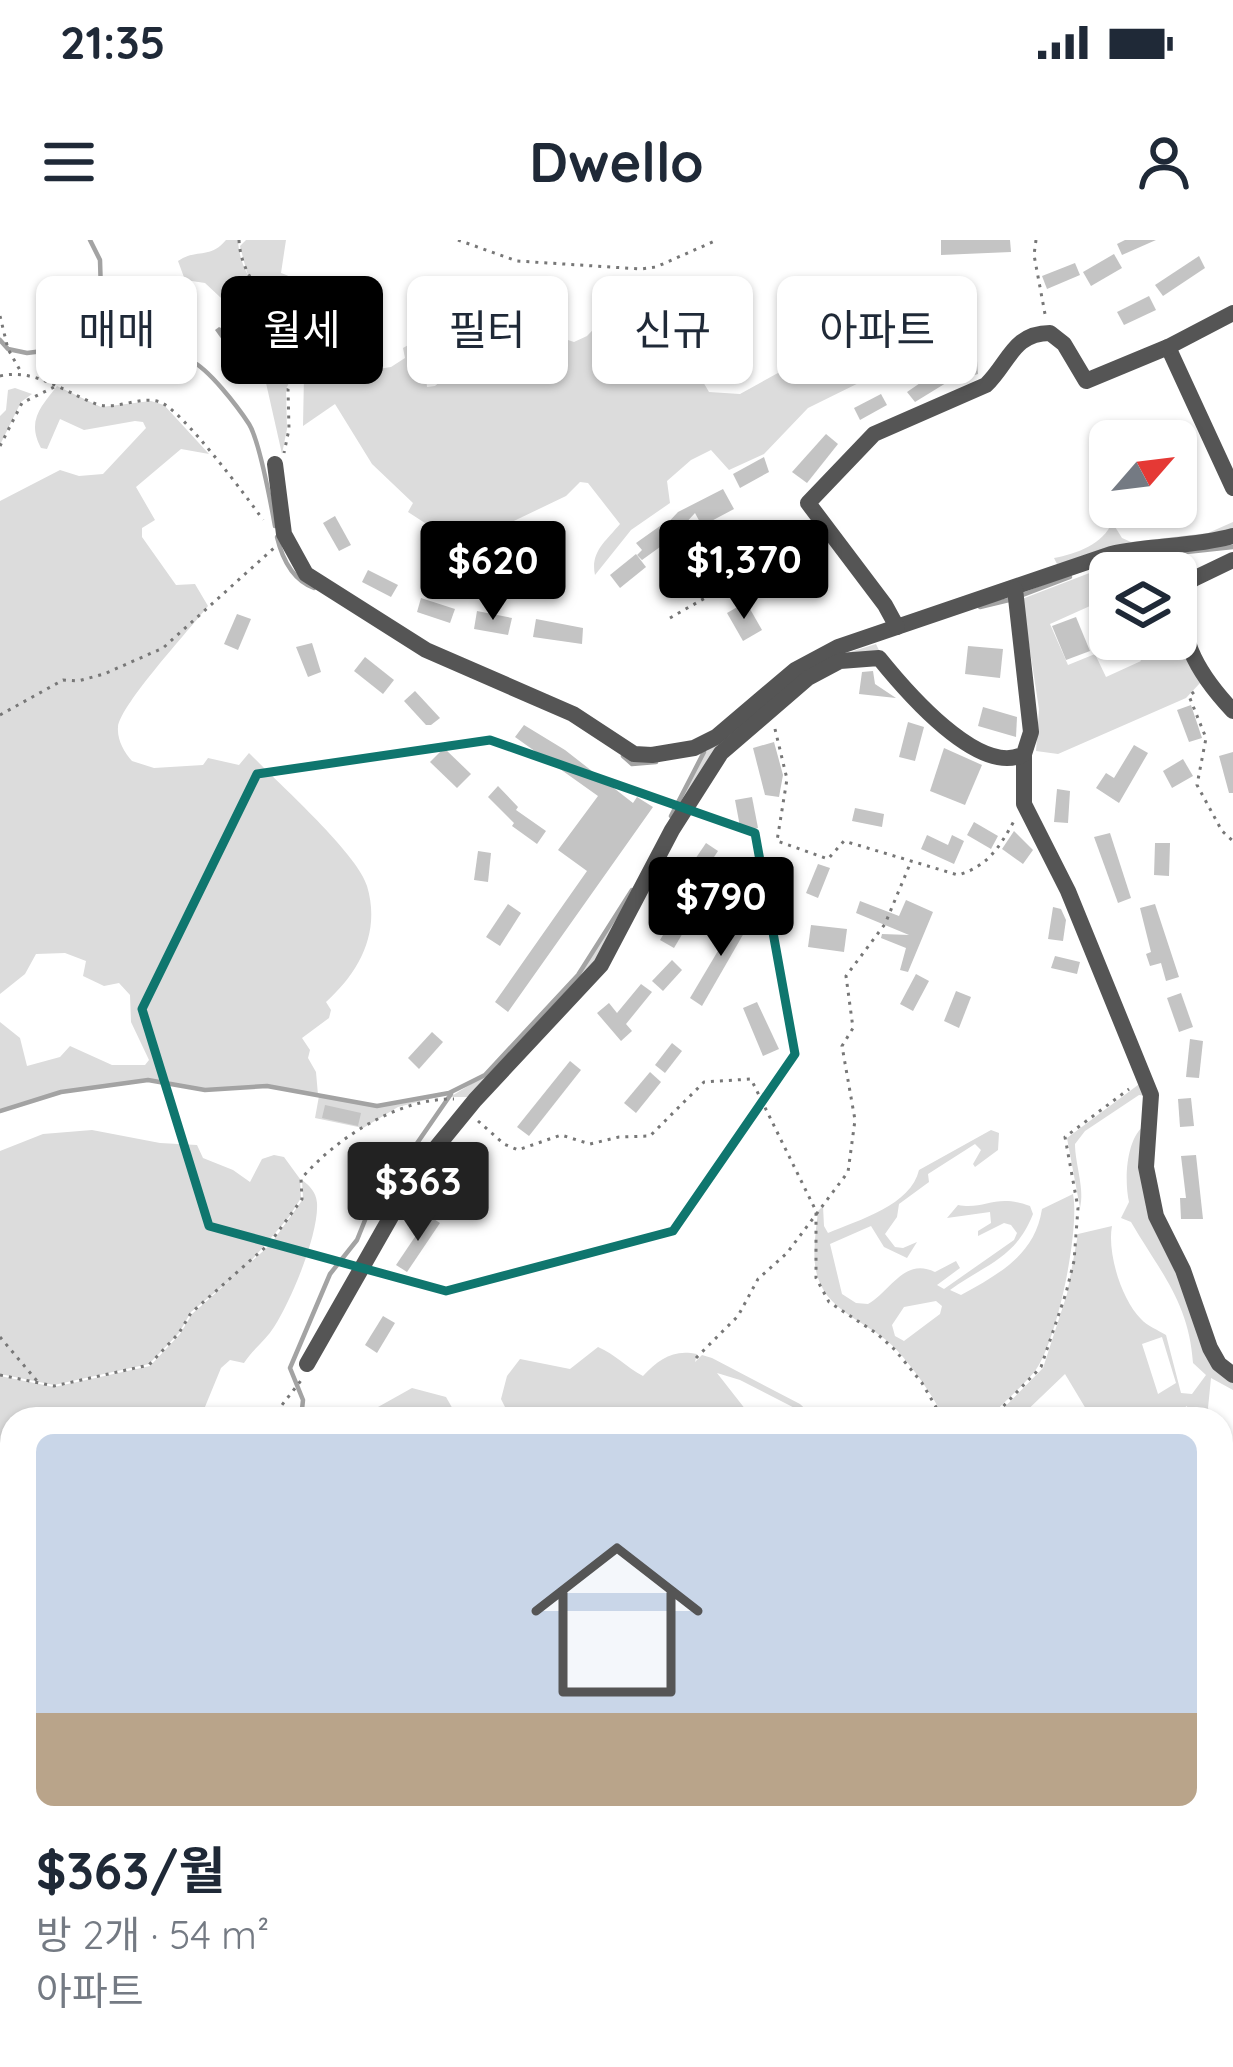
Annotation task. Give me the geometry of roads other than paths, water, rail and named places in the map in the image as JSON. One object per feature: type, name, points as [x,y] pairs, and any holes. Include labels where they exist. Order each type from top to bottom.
[{"type":"street","points":[[897,627],[808,503],[863,442],[986,385],[1028,336],[1050,333],[1064,344],[1086,381],[1233,313]]},
{"type":"street","points":[[1168,347],[1233,488]]},
{"type":"street","points":[[275,464],[284,534],[306,574],[426,650],[573,714],[634,754],[694,748],[716,737],[816,657],[897,627],[1111,554],[1233,536]]},
{"type":"street","points":[[1197,578],[1233,560]]},
{"type":"street","points":[[1015,589],[1031,732],[1024,754],[1024,804],[1068,891],[1151,1095],[1146,1167],[1156,1216],[1183,1270],[1210,1348],[1233,1375]]},
{"type":"street","points":[[307,1364],[417,1171],[470,1106],[601,965],[672,830],[721,753],[771,708],[808,678],[840,662],[879,658],[922,707],[984,754],[1014,760],[1024,754]]},
{"type":"street","points":[[1196,660],[1205,683],[1233,711]]},
{"type":"waterway","points":[[90,240],[100,260],[100,276]]},
{"type":"waterway","points":[[0,340],[8,349],[27,353],[51,350],[157,370],[179,360],[198,365],[253,432],[275,526]]},
{"type":"waterway","points":[[277,537],[289,567],[314,588]]},
{"type":"waterway","points":[[1187,552],[1233,547]]},
{"type":"waterway","points":[[1020,596],[1070,577]]},
{"type":"waterway","points":[[980,607],[1009,600]]},
{"type":"waterway","points":[[671,816],[704,752]]},
{"type":"waterway","points":[[623,756],[632,764],[656,762]]},
{"type":"waterway","points":[[0,1111],[61,1092],[148,1080],[205,1090],[267,1086],[377,1106],[449,1093],[485,1075],[578,975],[632,890]]},
{"type":"waterway","points":[[302,1407],[290,1368],[330,1274],[357,1240],[380,1183],[402,1165],[451,1094]]}]
